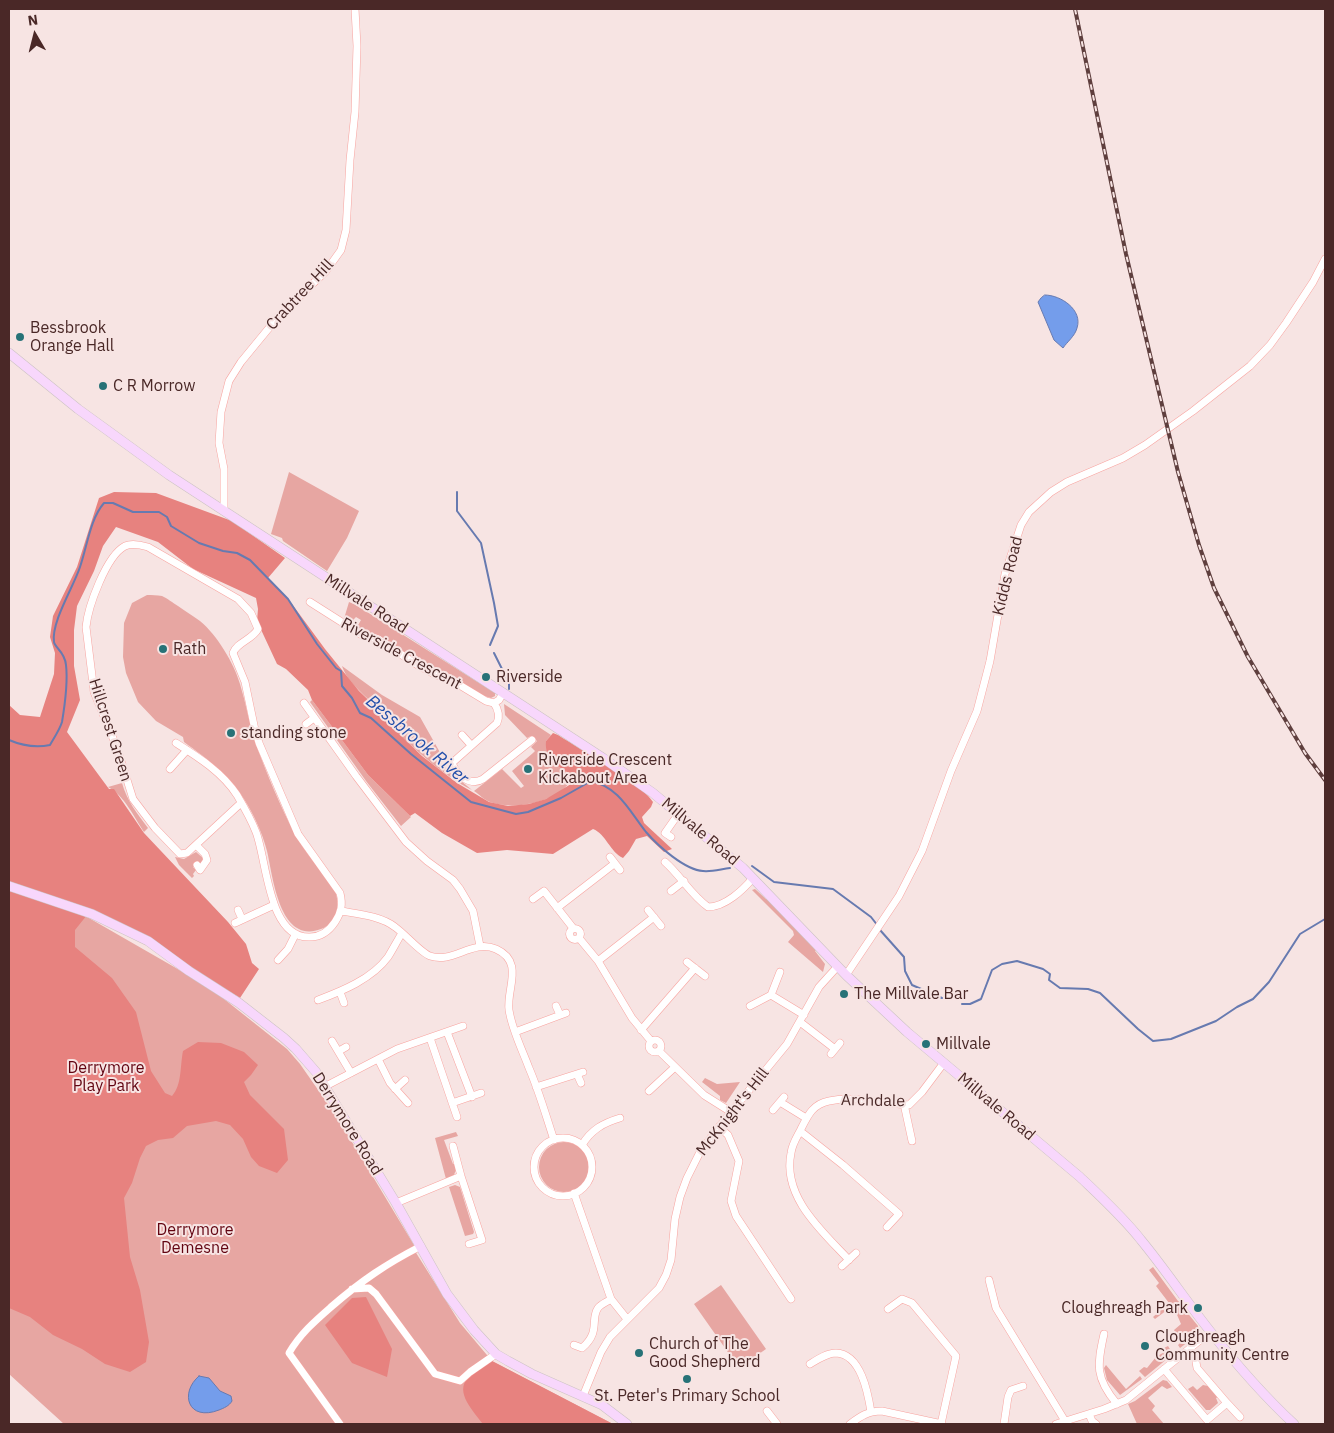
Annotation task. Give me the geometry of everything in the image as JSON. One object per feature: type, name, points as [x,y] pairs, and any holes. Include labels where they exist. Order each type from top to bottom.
[{"type":"main road","name":"Millvale Road","points":[[9,353],[140,455],[603,758],[679,813],[753,878],[846,975],[943,1064],[1067,1166],[1098,1194],[1140,1238],[1210,1332],[1268,1398],[1294,1424]]},
{"type":"main road","name":"Derrymore Road","points":[[9,886],[92,914],[148,942],[239,1003],[284,1038],[316,1072],[396,1203],[447,1294],[461,1314],[496,1354],[532,1374],[602,1405],[627,1424]]},
{"type":"street","name":"Crabtree Hill","points":[[224,511],[224,469],[219,442],[221,412],[230,381],[241,362],[278,317],[326,271],[340,250],[346,230],[355,112],[357,46],[355,9]]},
{"type":"street","name":"Kidds Road","points":[[846,975],[899,896],[922,851],[950,771],[977,711],[990,661],[1005,574],[1021,525],[1030,512],[1051,492],[1067,482],[1123,458],[1146,445],[1200,406],[1250,366],[1270,345],[1286,323],[1313,282],[1325,259]]},
{"type":"street","name":"Hillcrest Green","points":[[241,804],[187,853],[180,854],[176,852],[133,799],[117,748],[94,692],[86,627],[87,616],[106,567],[115,555],[127,545],[135,544],[148,547],[238,599],[251,612],[258,629],[255,635],[236,648],[233,653],[245,682],[255,730],[298,834],[340,893],[342,901],[341,911]]},
{"type":"street","name":"Riverside Crescent","points":[[310,602],[345,626],[362,635],[378,639],[414,663],[436,675],[448,678],[486,701],[494,703]]},
{"type":"street","points":[[503,693],[494,703],[497,708],[498,720],[452,763],[453,767],[468,782],[474,783],[483,779],[532,740]]},
{"type":"street","points":[[304,702],[406,842],[427,862],[453,880],[460,889],[474,916],[480,946]]},
{"type":"street","points":[[306,724],[314,718]]},
{"type":"street","points":[[462,735],[472,745]]},
{"type":"street","points":[[176,742],[219,774],[233,790],[253,826],[262,849],[274,905],[288,929],[295,935],[303,937],[319,935],[333,926],[341,911],[365,915],[394,926],[426,954],[435,958],[450,956],[480,946],[497,949],[510,961],[514,978],[509,998],[509,1010],[515,1032],[554,1140]]},
{"type":"street","points":[[170,769],[187,750]]},
{"type":"street","points":[[671,837],[665,833],[679,813]]},
{"type":"street","points":[[196,845],[205,854],[207,860],[200,870],[196,865]]},
{"type":"street","points":[[557,908],[612,860],[620,870]]},
{"type":"street","points":[[665,862],[702,903],[708,907],[726,902],[753,878]]},
{"type":"street","points":[[671,891],[684,881]]},
{"type":"street","points":[[532,899],[544,891],[573,928],[580,930],[579,938],[598,961],[641,1030],[651,1041],[659,1041],[662,1045],[660,1051],[704,1095],[731,1112]]},
{"type":"street","points":[[235,923],[274,905]]},
{"type":"street","points":[[238,910],[242,919]]},
{"type":"street","points":[[648,910],[661,926]]},
{"type":"street","points":[[598,961],[654,917]]},
{"type":"street","points":[[318,1000],[340,992],[380,966],[388,957],[402,933]]},
{"type":"street","points":[[278,960],[288,949],[295,935]]},
{"type":"street","points":[[687,962],[704,976]]},
{"type":"street","name":"McKnight's Hill","points":[[583,1396],[601,1352],[610,1337],[659,1288],[666,1276],[671,1260],[675,1219],[680,1197],[699,1154],[787,1044],[819,986],[838,966]]},
{"type":"street","points":[[641,1030],[695,968]]},
{"type":"street","points":[[750,1006],[771,995],[780,972]]},
{"type":"street","points":[[340,992],[344,1003]]},
{"type":"street","points":[[771,995],[802,1018],[836,1049]]},
{"type":"street","points":[[515,1032],[563,1014],[556,1006]]},
{"type":"street","points":[[324,1087],[398,1049],[463,1026]]},
{"type":"street","points":[[447,1032],[472,1096]]},
{"type":"street","points":[[430,1038],[457,1117]]},
{"type":"street","points":[[332,1041],[352,1073]]},
{"type":"street","points":[[339,1052],[346,1047]]},
{"type":"street","points":[[378,1059],[390,1083],[408,1103]]},
{"type":"street","name":"Archdale","points":[[848,1260],[815,1224],[795,1194],[790,1156],[793,1143],[806,1118],[818,1104],[829,1101],[859,1100],[909,1105],[943,1064]]},
{"type":"street","points":[[649,1091],[675,1067]]},
{"type":"street","points":[[536,1088],[580,1073],[581,1083]]},
{"type":"street","points":[[395,1089],[405,1080]]},
{"type":"street","points":[[452,1103],[481,1094]]},
{"type":"street","points":[[773,1110],[782,1099],[806,1118]]},
{"type":"street","points":[[904,1104],[906,1134],[912,1141]]},
{"type":"street","points":[[582,1145],[589,1134],[599,1126],[620,1118]]},
{"type":"street","points":[[719,1127],[728,1135],[739,1161],[731,1201],[736,1216],[791,1299]]},
{"type":"street","points":[[800,1131],[844,1165],[899,1214],[887,1227]]},
{"type":"street","points":[[564,1138],[582,1145],[588,1153],[591,1171],[588,1180],[580,1191],[565,1196],[556,1195],[540,1185],[534,1168],[535,1159],[546,1144],[564,1138]]},
{"type":"street","points":[[453,1146],[482,1240],[469,1244]]},
{"type":"street","points":[[396,1203],[461,1176]]},
{"type":"street","points":[[574,1193],[611,1299],[627,1319]]},
{"type":"street","points":[[340,1424],[289,1353],[296,1341],[311,1324],[351,1289],[391,1261],[421,1246]]},
{"type":"street","points":[[842,1266],[856,1253]]},
{"type":"street","points":[[989,1280],[996,1308],[1065,1422]]},
{"type":"street","points":[[351,1289],[369,1288],[376,1294],[435,1374],[460,1381],[496,1354]]},
{"type":"street","points":[[850,1424],[864,1414],[882,1412],[942,1424],[956,1356],[912,1303],[902,1298],[888,1309]]},
{"type":"street","points":[[574,1344],[582,1348],[586,1344],[594,1332],[596,1312],[599,1307],[611,1299]]},
{"type":"street","points":[[1056,1424],[1090,1414],[1126,1400],[1210,1332]]},
{"type":"street","points":[[1104,1334],[1098,1366],[1101,1379],[1117,1404]]},
{"type":"street","points":[[810,1364],[833,1354],[843,1355],[850,1359],[864,1381],[868,1393],[870,1412]]},
{"type":"street","points":[[1196,1362],[1197,1368],[1240,1417]]},
{"type":"street","points":[[1164,1369],[1204,1422],[1227,1403]]},
{"type":"street","points":[[1004,1424],[1008,1397],[1012,1390],[1024,1386]]},
{"type":"street","points":[[767,1411],[777,1424]]},
{"type":"street","points":[[1090,1414],[1092,1421],[1096,1424]]},
{"type":"green space","points":[[289,472],[359,511],[347,538],[327,571],[283,541],[282,538],[271,534]]},
{"type":"green space","name":"Derrymore Play Park","points":[[114,492],[156,493],[232,521],[285,558],[268,578],[292,604],[359,691],[382,713],[391,726],[422,756],[457,783],[489,802],[508,806],[529,804],[546,799],[571,784],[574,776],[554,762],[547,753],[546,741],[553,733],[609,767],[647,794],[653,802],[642,817],[644,823],[672,849],[664,852],[647,836],[636,839],[623,858],[593,829],[553,854],[507,850],[477,853],[442,833],[415,813],[410,816],[368,775],[312,700],[308,690],[286,669],[277,664],[257,621],[258,609],[256,598],[193,569],[158,542],[116,527],[103,546],[94,571],[77,606],[74,630],[74,666],[80,700],[67,732],[109,789],[114,789],[144,833],[228,922],[246,944],[252,963],[259,969],[240,998],[175,960],[87,915],[75,930],[75,947],[112,978],[136,1012],[151,1071],[165,1093],[172,1096],[175,1092],[179,1081],[183,1051],[198,1042],[221,1043],[244,1052],[258,1065],[244,1082],[250,1095],[284,1129],[288,1160],[277,1173],[259,1166],[251,1157],[243,1139],[230,1125],[216,1121],[187,1126],[173,1138],[158,1140],[146,1146],[132,1183],[124,1198],[130,1257],[140,1290],[149,1342],[146,1362],[130,1372],[105,1364],[82,1349],[53,1335],[30,1317],[9,1308],[9,705],[20,715],[40,717],[54,674],[55,653],[50,637],[53,616],[77,567],[99,498]]},
{"type":"green space","points":[[147,595],[164,597],[200,621],[213,634],[229,659],[240,684],[255,742],[279,802],[299,842],[335,891],[337,897],[336,914],[326,927],[307,931],[296,927],[287,918],[280,905],[260,830],[238,790],[217,768],[184,742],[183,737],[156,721],[138,702],[126,673],[123,657],[124,623],[132,603]]},
{"type":"green space","points":[[349,602],[495,693],[495,696],[491,698],[481,695],[446,672],[427,667],[384,639],[361,632],[357,627],[361,620],[356,617],[350,623],[343,622]]},
{"type":"green space","points":[[342,666],[382,695],[420,717],[442,756],[439,760],[472,790],[440,770],[420,754],[391,726],[376,707],[352,683]]},
{"type":"green space","points":[[312,700],[368,775],[411,817],[401,826],[366,781],[310,702]]},
{"type":"green space","points":[[504,704],[551,735],[546,741],[562,769],[574,775],[560,792],[549,798],[525,805],[500,805],[488,801],[474,791],[502,769],[521,788],[524,786],[512,771],[535,751],[531,747],[537,741],[531,736],[527,738],[505,715]]},
{"type":"green space","points":[[122,783],[136,812],[148,828],[144,832],[124,801],[108,787]]},
{"type":"green space","points":[[196,852],[203,858],[202,863],[198,863],[193,867],[196,870],[192,878],[179,865],[175,857],[184,859]]},
{"type":"green space","points":[[755,889],[766,899],[768,898],[816,950],[825,964],[823,972],[788,942],[794,935],[793,931],[752,890]]},
{"type":"green space","name":"Derrymore Demesne","points":[[75,910],[219,995],[287,1049],[300,1064],[337,1117],[414,1245],[413,1248],[460,1323],[492,1361],[613,1424],[64,1424],[9,1374],[9,994]]},
{"type":"green space","points":[[705,1078],[717,1084],[740,1082],[726,1103],[720,1100],[720,1096],[702,1082]]},
{"type":"green space","points":[[456,1132],[458,1136],[444,1140],[456,1170],[453,1177],[446,1179],[435,1138]]},
{"type":"green space","points":[[564,1142],[578,1146],[585,1153],[589,1167],[585,1181],[578,1188],[564,1192],[550,1188],[543,1181],[539,1167],[543,1153],[550,1146]]},
{"type":"green space","points":[[455,1185],[460,1187],[473,1234],[465,1236],[449,1187]]},
{"type":"green space","points":[[1153,1267],[1178,1301],[1187,1307],[1186,1311],[1198,1326],[1197,1335],[1180,1348],[1178,1345],[1181,1342],[1174,1330],[1181,1324],[1175,1310],[1171,1307],[1155,1319],[1153,1317],[1169,1303],[1156,1286],[1159,1283],[1149,1270]]},
{"type":"green space","points":[[721,1285],[766,1349],[739,1368],[694,1304]]},
{"type":"green space","points":[[366,1297],[392,1349],[387,1377],[352,1363],[325,1325],[352,1298]]},
{"type":"green space","points":[[1168,1346],[1173,1354],[1145,1377],[1139,1371],[1144,1367],[1147,1368],[1156,1357],[1166,1351],[1164,1348]]},
{"type":"green space","points":[[492,1361],[613,1424],[483,1424],[467,1402],[463,1389],[468,1378]]},
{"type":"green space","points":[[1106,1365],[1126,1389],[1140,1376],[1142,1379],[1120,1395],[1107,1380],[1104,1368]]},
{"type":"green space","points":[[1163,1380],[1167,1381],[1172,1387],[1167,1389],[1162,1386],[1148,1398],[1155,1406],[1152,1410],[1164,1424],[1137,1424],[1128,1404]]},
{"type":"green space","points":[[1203,1385],[1208,1386],[1218,1397],[1216,1398],[1218,1403],[1210,1410],[1206,1410],[1188,1389],[1193,1386],[1197,1390]]},
{"type":"water","points":[[1045,295],[1064,301],[1077,315],[1076,331],[1063,348],[1054,340],[1038,302]]},
{"type":"water","points":[[199,1376],[209,1378],[220,1391],[231,1396],[231,1403],[219,1410],[208,1413],[194,1409],[188,1397],[189,1390]]},
{"type":"waterway","points":[[457,492],[457,511],[481,543],[494,603],[498,626],[490,645]]},
{"type":"waterway","name":"Bessbrook River","points":[[9,740],[29,746],[50,745],[60,728],[65,701],[67,672],[64,657],[54,642],[56,625],[80,567],[95,517],[104,503],[113,503],[133,512],[159,512],[167,517],[171,526],[199,543],[223,551],[237,553],[250,560],[288,599],[317,644],[336,668],[341,671],[342,686],[352,698],[360,713],[371,718],[411,754],[471,802],[516,814],[528,812],[561,798],[591,781],[601,784],[616,794],[651,838],[680,862],[696,870],[703,871],[730,868]]},
{"type":"waterway","points":[[494,653],[509,683],[509,689]]},
{"type":"waterway","name":"Bessbrook River","points":[[752,866],[774,882],[833,889],[871,917],[878,926]]},
{"type":"waterway","name":"Bessbrook River","points":[[962,1004],[970,1004],[981,999],[992,970],[1002,964],[1017,961],[1043,969],[1050,974],[1049,980],[1060,988],[1088,989],[1100,993],[1153,1041],[1171,1039],[1216,1021],[1253,999],[1269,982],[1300,934],[1325,919]]},
{"type":"waterway","name":"Bessbrook River","points":[[880,930],[904,957],[905,971],[912,985],[942,998]]},
{"type":"railway","points":[[1075,9],[1126,254],[1178,472],[1199,545],[1214,588],[1248,657],[1305,753],[1325,780]]},
{"type":"place","name":"Bessbrook Orange Hall","points":[[20,337]]},
{"type":"place","name":"C R Morrow","points":[[103,386]]},
{"type":"place","name":"Rath","points":[[163,649]]},
{"type":"place","name":"Riverside","points":[[486,677]]},
{"type":"place","name":"standing stone","points":[[231,733]]},
{"type":"place","name":"Riverside Crescent Kickabout Area","points":[[528,769]]},
{"type":"place","name":"The Millvale Bar","points":[[844,994]]},
{"type":"place","name":"Millvale","points":[[926,1044]]},
{"type":"place","name":"Cloughreagh Park","points":[[1198,1308]]},
{"type":"place","name":"Cloughreagh Community Centre","points":[[1145,1346]]},
{"type":"place","name":"Church of The Good Shepherd","points":[[639,1353]]},
{"type":"place","name":"St. Peter's Primary School","points":[[687,1379]]}]
